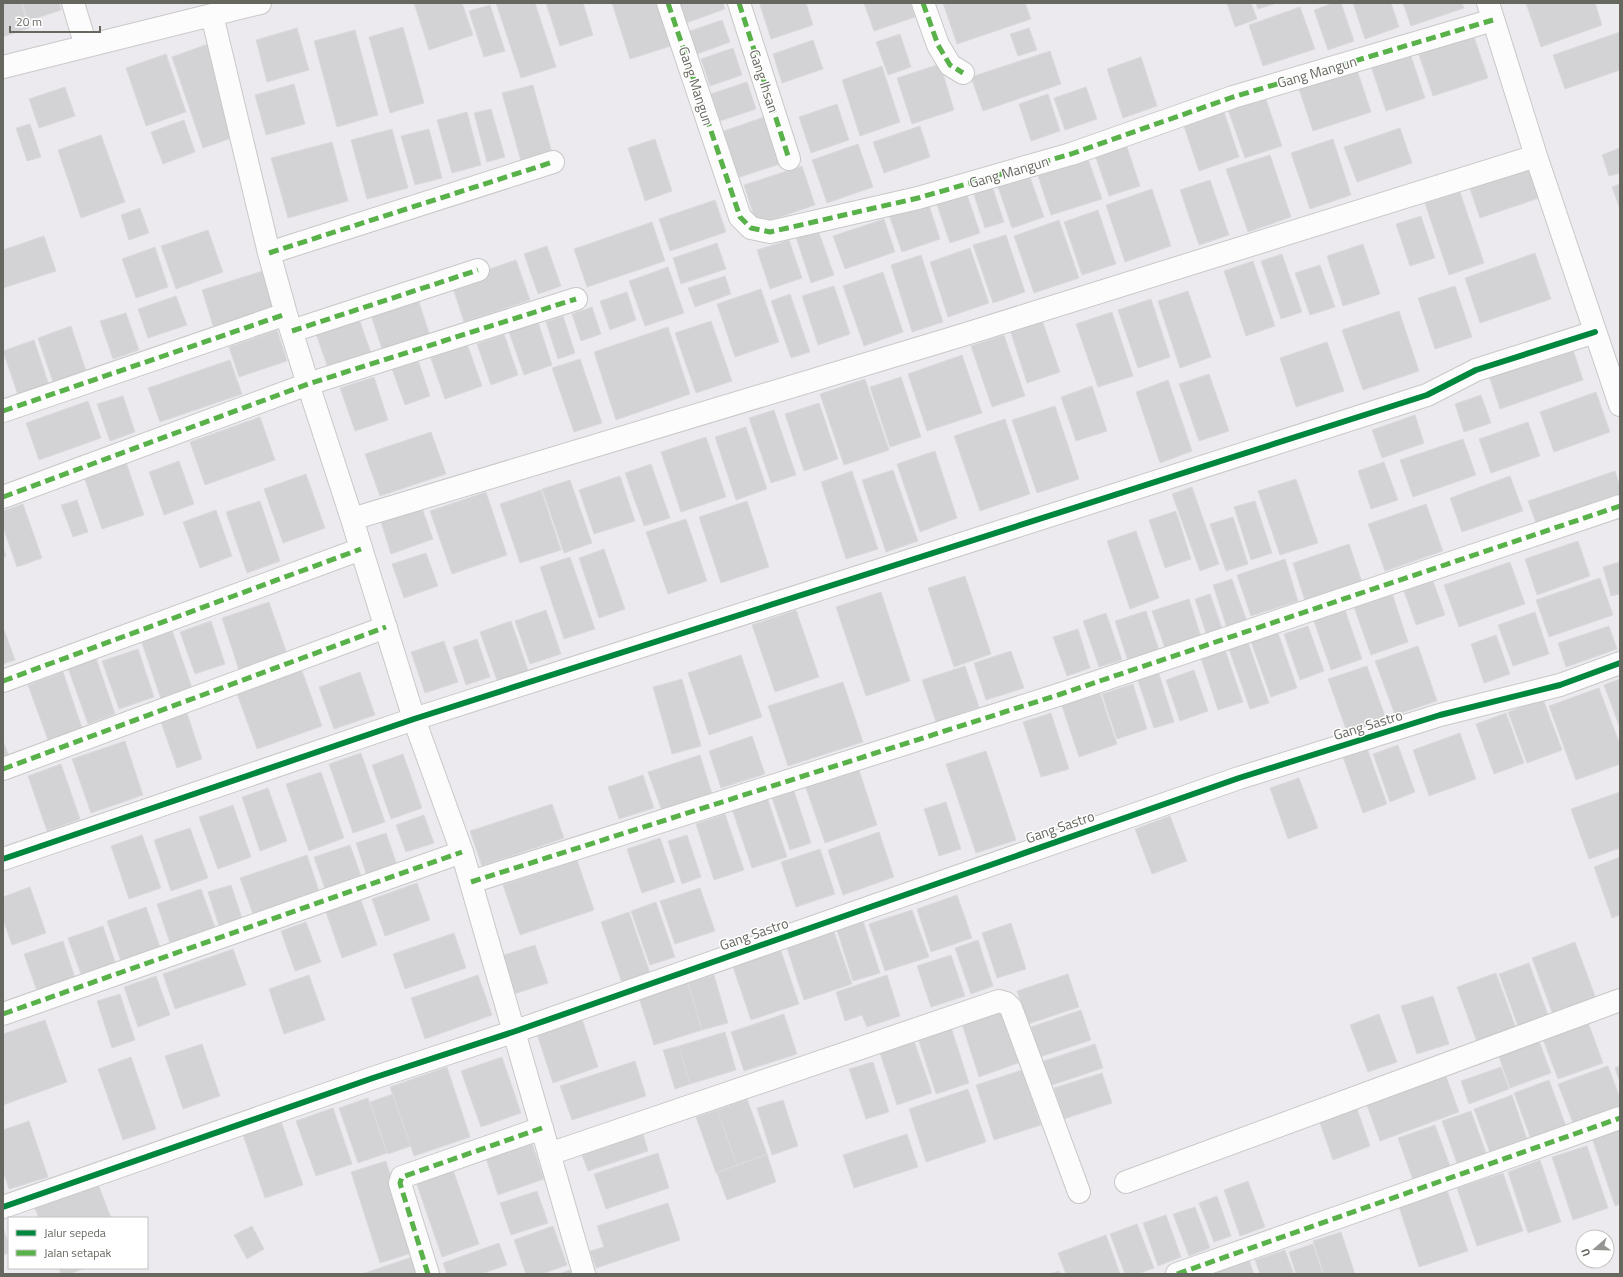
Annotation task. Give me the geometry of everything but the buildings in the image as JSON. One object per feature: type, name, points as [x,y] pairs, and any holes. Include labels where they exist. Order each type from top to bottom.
[{"type":"street","points":[[73,3],[86,46]]},
{"type":"street","points":[[3,67],[260,3]]},
{"type":"street","name":"Gang Mangun","points":[[668,3],[740,217],[751,228],[770,232],[918,198],[1071,154],[1233,97],[1491,12]]},
{"type":"street","name":"Gang Ihsan","points":[[739,3],[789,159]]},
{"type":"street","points":[[923,3],[938,45],[950,65],[963,73]]},
{"type":"street","points":[[1491,12],[1536,156],[1620,405]]},
{"type":"street","points":[[212,15],[269,253],[289,323],[414,719],[462,852],[584,1274]]},
{"type":"street","points":[[352,519],[956,337],[1536,156]]},
{"type":"street","points":[[269,253],[553,162]]},
{"type":"street","points":[[3,411],[289,323],[478,270]]},
{"type":"street","points":[[3,497],[308,384],[576,299]]},
{"type":"street","points":[[3,859],[414,719],[1427,395],[1476,370],[1595,332]]},
{"type":"street","points":[[470,882],[1061,694],[1620,506]]},
{"type":"street","points":[[3,681],[361,549]]},
{"type":"street","points":[[3,769],[386,628]]},
{"type":"street","name":"Gang Sastro","points":[[3,1207],[366,1080],[513,1032],[1239,778],[1440,715],[1560,685],[1620,663]]},
{"type":"street","points":[[3,1014],[462,852]]},
{"type":"street","points":[[1126,1182],[1620,1000]]},
{"type":"street","points":[[549,1154],[999,1001],[1006,1003],[1011,1008],[1078,1192]]},
{"type":"street","points":[[1177,1274],[1620,1118]]},
{"type":"street","points":[[428,1274],[400,1183],[402,1177],[542,1128]]},
{"type":"marked path","points":[[668,3],[740,217],[751,228],[770,232],[918,198],[1071,154],[1233,97],[1493,20]]},
{"type":"marked path","points":[[739,3],[789,159]]},
{"type":"marked path","points":[[923,3],[938,45],[950,65],[963,73]]},
{"type":"marked path","points":[[269,253],[553,162]]},
{"type":"marked path","points":[[292,331],[478,270]]},
{"type":"marked path","points":[[3,497],[308,384],[576,299]]},
{"type":"marked path","points":[[3,411],[286,314]]},
{"type":"marked path","points":[[471,882],[1061,694],[1620,506]]},
{"type":"marked path","points":[[3,681],[361,549]]},
{"type":"marked path","points":[[3,769],[386,627]]},
{"type":"marked path","points":[[3,1014],[462,852]]},
{"type":"marked path","points":[[1177,1274],[1620,1118]]},
{"type":"marked path","points":[[428,1274],[400,1183],[402,1177],[542,1128]]},
{"type":"cycle path","points":[[3,859],[414,719],[1427,395],[1476,370],[1595,332]]},
{"type":"cycle path","points":[[3,1207],[373,1078],[513,1032],[1239,778],[1440,715],[1560,685],[1620,663]]}]
